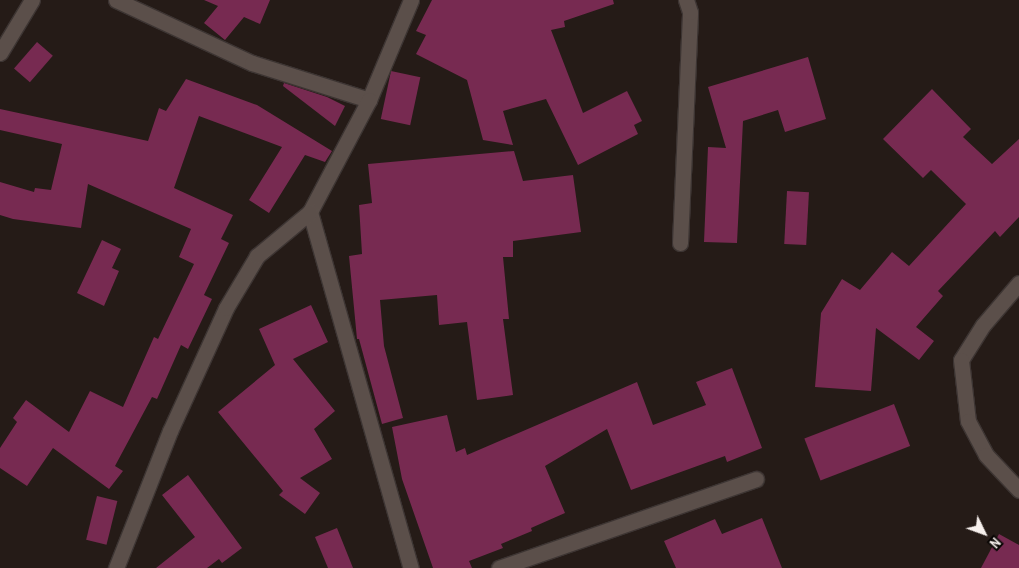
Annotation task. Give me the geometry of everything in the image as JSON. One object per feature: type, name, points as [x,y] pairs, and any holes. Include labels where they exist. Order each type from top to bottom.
[{"type":"street","points":[[0,52],[32,0]]},
{"type":"street","points":[[116,0],[252,63],[369,100]]},
{"type":"street","points":[[116,568],[170,431],[226,308],[257,256],[310,212],[369,100],[411,0]]},
{"type":"street","points":[[680,242],[690,12],[686,0]]},
{"type":"street","points":[[310,212],[411,568]]},
{"type":"street","points":[[1019,283],[983,325],[961,360],[968,421],[986,455],[1019,490]]},
{"type":"street","points":[[499,568],[756,479]]},
{"type":"building","points":[[204,0],[270,0],[260,24],[244,17],[225,40],[204,23],[218,6]]},
{"type":"building","points":[[432,0],[613,0],[614,4],[564,21],[565,27],[551,30],[583,113],[627,91],[642,121],[634,125],[638,134],[578,165],[546,99],[503,111],[513,145],[483,140],[467,80],[416,54],[426,35],[416,31]]},
{"type":"building","points":[[37,42],[53,56],[30,82],[14,68]]},
{"type":"building","points":[[808,57],[826,119],[785,132],[778,110],[743,121],[737,243],[704,242],[708,147],[726,148],[708,87]]},
{"type":"building","points":[[391,71],[420,77],[410,125],[381,119]]},
{"type":"building","points":[[186,79],[257,105],[332,151],[325,162],[305,155],[269,213],[249,200],[282,147],[199,116],[174,188],[233,215],[221,239],[229,243],[204,295],[212,299],[188,349],[181,345],[157,399],[152,397],[115,466],[123,471],[109,489],[53,448],[27,486],[0,468],[0,448],[17,422],[13,418],[26,400],[69,432],[90,391],[123,407],[154,337],[158,339],[194,264],[179,257],[191,229],[88,184],[81,228],[13,219],[0,215],[0,182],[34,192],[35,188],[51,190],[62,144],[0,130],[0,109],[148,141],[159,108],[166,111]]},
{"type":"building","points":[[284,83],[327,97],[345,106],[335,126],[283,86]]},
{"type":"building","points":[[932,89],[971,129],[963,137],[992,164],[1019,139],[1019,217],[1000,237],[995,231],[938,291],[943,296],[916,327],[934,341],[919,360],[876,328],[871,391],[815,387],[821,313],[842,279],[860,290],[892,252],[909,266],[966,204],[931,170],[923,178],[883,139]]},
{"type":"building","points":[[514,151],[523,181],[573,175],[581,232],[513,241],[513,257],[503,257],[509,319],[503,319],[513,395],[477,400],[467,322],[439,325],[437,295],[380,300],[384,346],[403,418],[382,424],[359,339],[357,339],[349,256],[362,254],[359,205],[372,203],[368,164]]},
{"type":"building","points":[[787,191],[809,192],[806,245],[784,244]]},
{"type":"building","points":[[102,240],[121,249],[112,268],[119,271],[104,306],[77,293]]},
{"type":"building","points":[[311,305],[328,342],[293,359],[335,411],[314,429],[332,459],[300,478],[320,493],[305,514],[279,495],[283,491],[218,412],[275,365],[259,329]]},
{"type":"building","points":[[732,368],[762,448],[727,462],[725,456],[631,490],[607,429],[545,466],[565,513],[531,528],[532,531],[501,544],[503,548],[469,561],[472,568],[433,568],[402,479],[392,427],[447,415],[456,452],[465,448],[467,455],[637,382],[653,425],[706,405],[696,382]]},
{"type":"building","points":[[894,404],[910,446],[821,480],[804,438]]},
{"type":"building","points":[[188,475],[242,548],[222,563],[219,559],[207,568],[156,568],[195,537],[162,495]]},
{"type":"building","points":[[97,496],[117,501],[106,545],[86,540]]},
{"type":"building","points":[[762,518],[782,568],[676,568],[664,541],[715,519],[722,534]]},
{"type":"building","points":[[337,528],[353,568],[328,568],[315,537]]},
{"type":"building","points":[[999,534],[1019,545],[1019,568],[981,568]]}]
